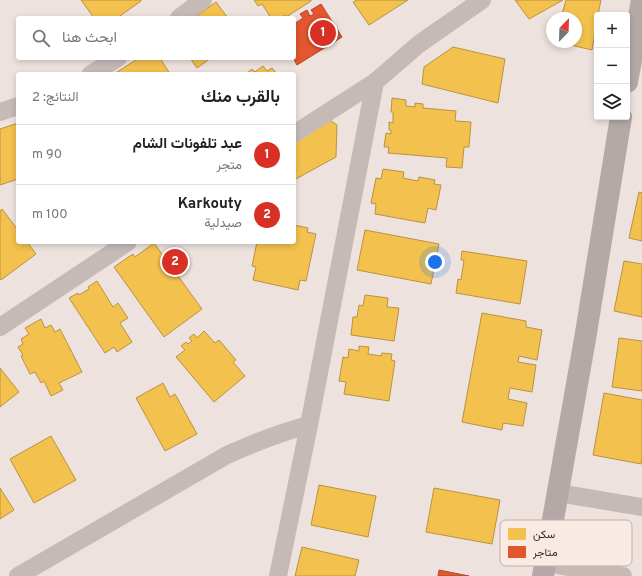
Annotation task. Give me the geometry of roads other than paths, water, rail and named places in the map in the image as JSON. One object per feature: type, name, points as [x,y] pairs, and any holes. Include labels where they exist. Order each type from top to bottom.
[{"type":"main road","points":[[630,66],[642,0]]},
{"type":"main road","points":[[553,520],[586,339],[621,120]]},
{"type":"street","points":[[182,16],[203,0]]},
{"type":"street","points":[[296,133],[375,82],[419,44],[482,0]]},
{"type":"street","points":[[94,72],[115,60]]},
{"type":"street","points":[[278,576],[309,425],[375,82]]},
{"type":"street","points":[[0,112],[16,107]]},
{"type":"street","points":[[0,327],[125,244]]},
{"type":"street","points":[[18,576],[227,455],[260,441],[309,425]]},
{"type":"street","points":[[558,493],[642,507]]},
{"type":"street","points":[[544,569],[623,576]]},
{"type":"place","name":"عبد تلفونات الشام","points":[[323,33]]},
{"type":"place","name":"Karkouty","points":[[175,262]]}]
